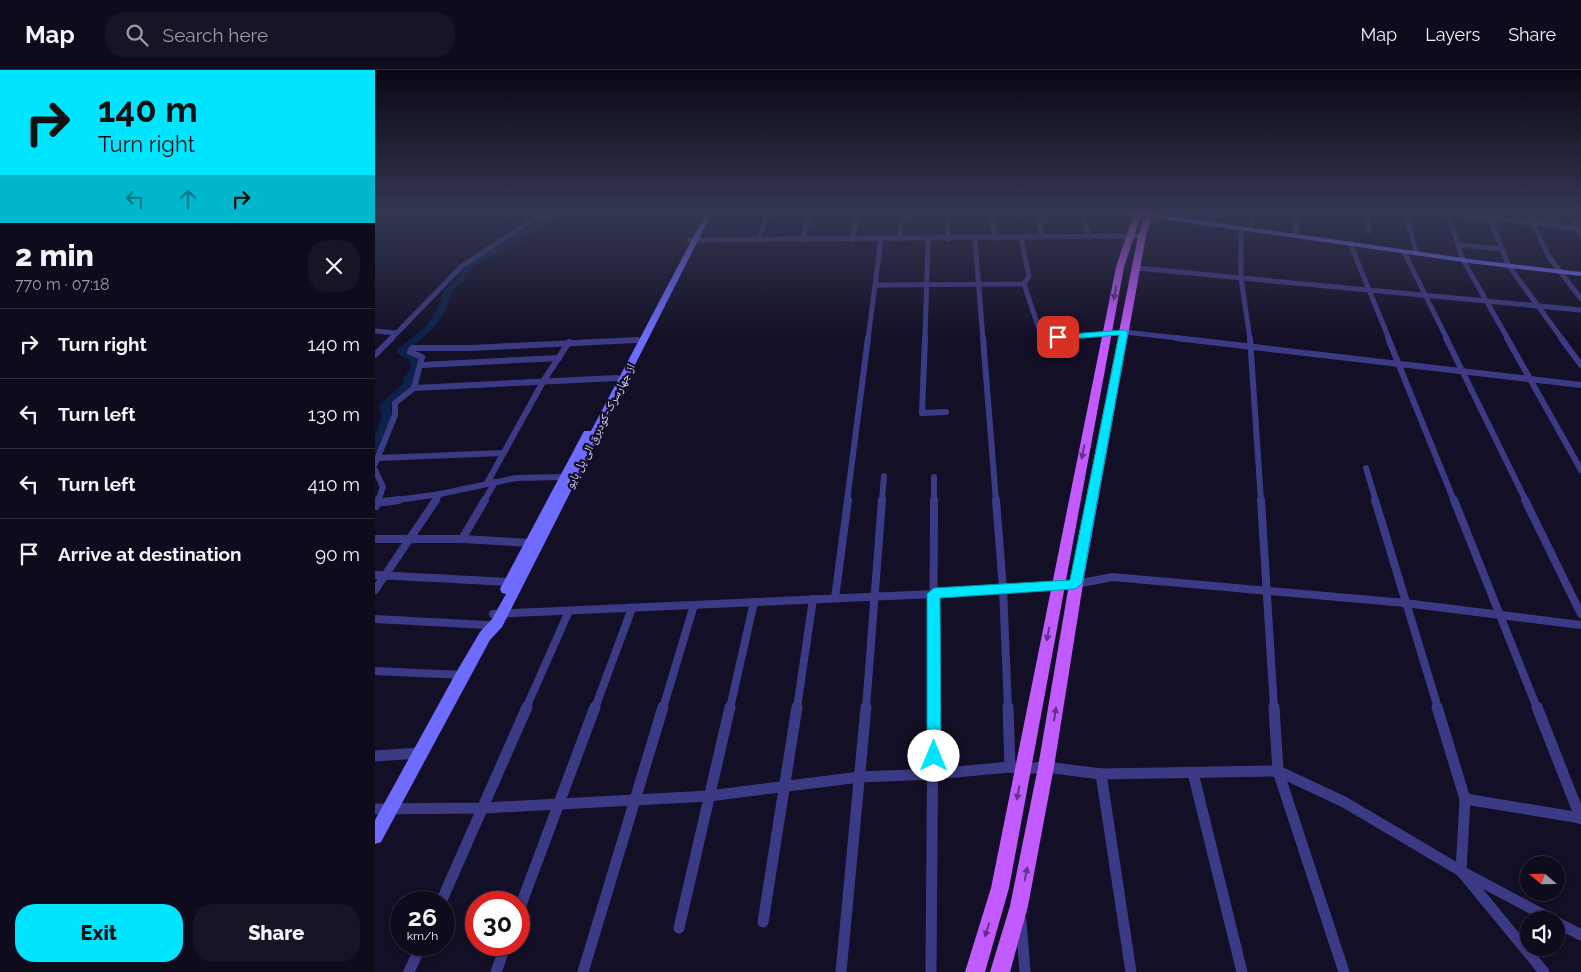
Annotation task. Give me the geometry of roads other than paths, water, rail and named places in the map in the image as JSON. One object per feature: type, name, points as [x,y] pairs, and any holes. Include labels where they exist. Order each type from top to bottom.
[{"type":"main road","points":[[975,972],[1000,888],[1016,768],[1057,586],[1120,267],[1126,255]]},
{"type":"main road","points":[[1000,972],[1019,906],[1047,767],[1075,584],[1136,268],[1136,255]]},
{"type":"street","points":[[375,354],[425,306],[462,266],[478,255]]},
{"type":"street","name":"از جهارسرک-کودبرق الی پل بایو","points":[[497,614],[510,582],[530,543],[684,255]]},
{"type":"street","name":"از جهارسرک-کودبرق الی پل بایو","points":[[375,836],[382,809],[419,753],[486,630],[497,614],[684,255]]},
{"type":"street","points":[[835,598],[879,255]]},
{"type":"street","points":[[927,255],[921,413],[947,412]]},
{"type":"street","points":[[976,255],[1016,768]]},
{"type":"street","points":[[1024,284],[1029,276],[1025,255]]},
{"type":"street","points":[[1243,255],[1241,278],[1251,348],[1278,771],[1344,972]]},
{"type":"street","points":[[1356,255],[1503,617],[1581,818]]},
{"type":"street","points":[[1406,255],[1581,614]]},
{"type":"street","points":[[1425,255],[1581,274]]},
{"type":"street","points":[[1461,255],[1581,470]]},
{"type":"street","points":[[1505,255],[1509,266],[1581,365]]},
{"type":"street","points":[[1548,255],[1558,271],[1581,298]]},
{"type":"street","points":[[1136,268],[1581,310]]},
{"type":"street","points":[[1024,284],[1042,338],[1107,335],[1124,332],[1581,385]]},
{"type":"street","points":[[875,285],[1024,284]]},
{"type":"street","points":[[375,331],[397,332]]},
{"type":"street","points":[[414,388],[422,357],[410,352],[412,348],[470,348],[637,340]]},
{"type":"street","points":[[462,539],[491,482],[503,453],[544,380],[569,342]]},
{"type":"street","points":[[421,365],[559,358]]},
{"type":"street","points":[[503,453],[377,461],[395,415],[395,403],[414,388],[544,380],[617,378]]},
{"type":"street","points":[[1366,468],[1465,799],[1461,871],[1544,972]]},
{"type":"street","points":[[375,470],[383,487],[376,504]]},
{"type":"street","points":[[841,972],[860,777],[884,476]]},
{"type":"street","points":[[931,972],[934,774],[934,477]]},
{"type":"street","points":[[376,504],[440,494],[516,478],[565,478]]},
{"type":"street","points":[[375,590],[440,494]]},
{"type":"street","points":[[375,539],[462,539],[530,543]]},
{"type":"street","points":[[375,575],[510,582]]},
{"type":"street","points":[[497,614],[934,594],[1057,586],[1113,577],[1405,603],[1503,617],[1581,625]]},
{"type":"street","points":[[763,922],[787,786],[813,599]]},
{"type":"street","points":[[679,928],[754,602]]},
{"type":"street","points":[[583,972],[694,605]]},
{"type":"street","points":[[526,891],[632,608]]},
{"type":"street","points":[[446,891],[569,611]]},
{"type":"street","points":[[375,619],[486,630]]},
{"type":"street","points":[[375,671],[462,675]]},
{"type":"street","points":[[375,756],[419,753]]},
{"type":"street","points":[[382,809],[483,808],[709,796],[860,777],[1016,768],[1047,767],[1101,774],[1278,771],[1344,802],[1461,871],[1536,911]]},
{"type":"street","points":[[1193,773],[1242,972]]},
{"type":"street","points":[[1101,774],[1131,972]]},
{"type":"street","points":[[1465,799],[1581,818]]},
{"type":"street","points":[[1019,906],[1025,972]]},
{"type":"street","points":[[1565,926],[1581,935]]},
{"type":"street","points":[[409,972],[416,956]]},
{"type":"street","points":[[496,972],[502,956]]},
{"type":"waterway","points":[[375,453],[387,417],[384,406],[408,384],[409,376],[416,369],[414,357],[400,352],[432,326],[445,302],[447,291],[459,281],[470,265],[488,255]]}]
